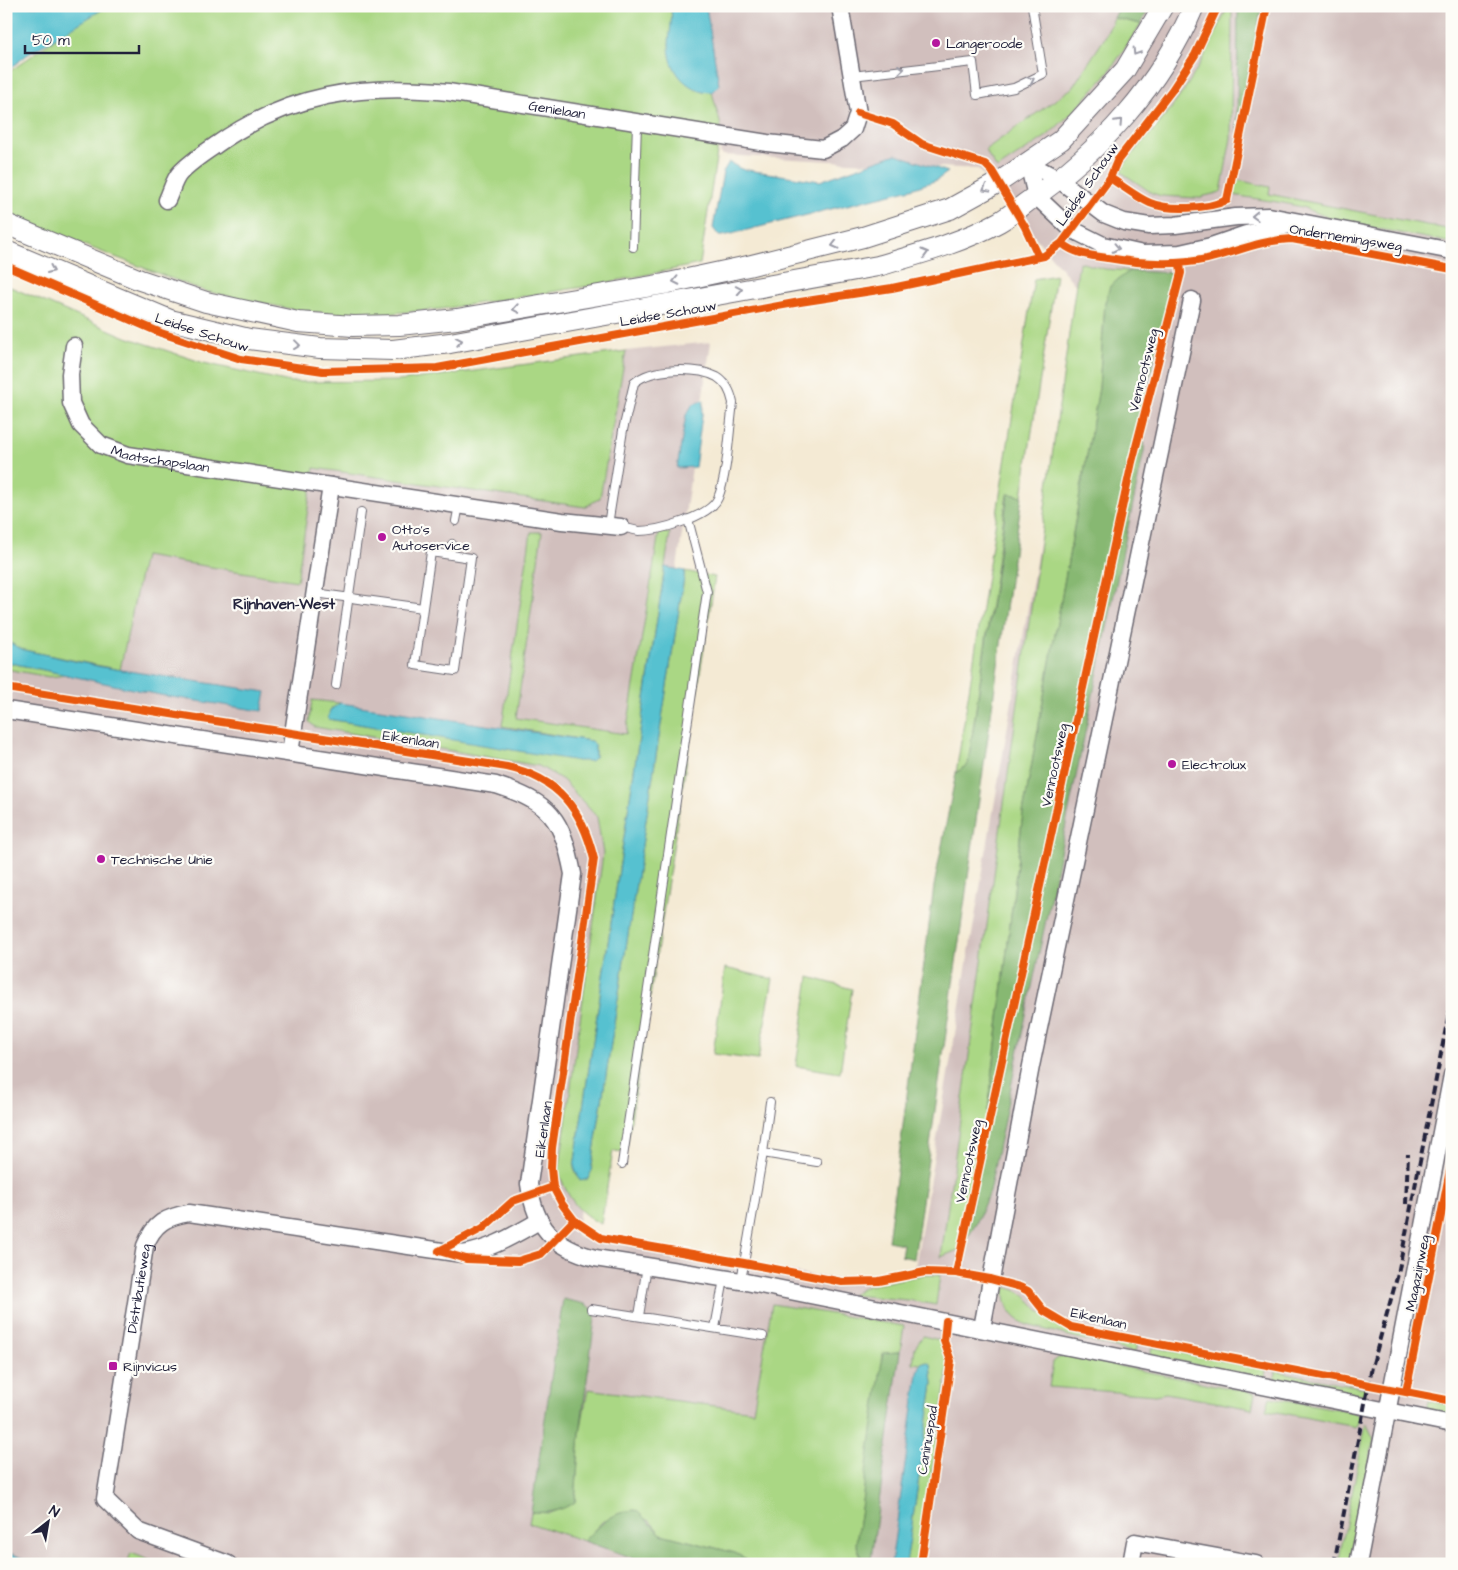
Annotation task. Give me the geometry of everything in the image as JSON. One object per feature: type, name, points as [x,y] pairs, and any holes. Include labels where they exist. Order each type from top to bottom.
[{"type":"street","name":"Genielaan","points":[[167,200],[179,173],[230,135],[260,118],[294,105],[345,92],[396,88],[426,90],[767,142],[823,148],[842,139],[853,129],[858,114],[840,6]]},
{"type":"street","points":[[6,224],[140,280],[206,302],[298,322],[353,326],[399,326],[457,319],[664,284],[854,240],[950,209],[1028,164],[1061,140],[1125,70],[1163,6]]},
{"type":"street","name":"Leidse Schouw","points":[[6,250],[170,320],[258,340],[320,348],[393,350],[450,343],[878,266],[932,251],[990,225],[1058,180],[1092,151],[1124,118],[1156,76],[1187,23],[1194,6]]},
{"type":"street","points":[[1028,164],[1036,196]]},
{"type":"street","name":"Ondernemingsweg","points":[[1028,164],[1058,180],[1104,214],[1132,223],[1149,226],[1175,225],[1236,217],[1269,216],[1452,251]]},
{"type":"street","name":"Ondernemingsweg","points":[[1036,196],[1071,228],[1103,245],[1143,254],[1180,253],[1211,246],[1246,234],[1304,222]]},
{"type":"street","points":[[982,1328],[1031,1066],[1192,300]]},
{"type":"street","name":"Maatschapslaan","points":[[74,346],[70,374],[71,403],[81,425],[101,445],[128,455],[331,486],[457,513],[614,526]]},
{"type":"street","points":[[290,754],[331,486]]},
{"type":"street","name":"Eikenlaan","points":[[6,710],[496,785],[523,794],[540,803],[556,821],[567,846],[573,874],[529,1184],[533,1210],[539,1222],[556,1240],[573,1252],[595,1258],[741,1281],[982,1328],[1452,1424]]},
{"type":"street","name":"Magazijnweg","points":[[1358,1564],[1452,1075]]},
{"type":"street","name":"Distributieweg","points":[[228,1564],[138,1531],[105,1499],[144,1246],[150,1233],[159,1222],[172,1216],[189,1213],[462,1254],[478,1252],[539,1222]]},
{"type":"street","points":[[1131,1564],[1135,1542],[1256,1564]]},
{"type":"lane","points":[[852,76],[973,62],[977,95],[1014,88],[1043,74],[1032,6]]},
{"type":"lane","points":[[633,247],[637,123]]},
{"type":"lane","points":[[670,370],[705,373],[719,378],[731,392],[733,403],[721,486],[717,500],[702,513],[674,524],[640,531],[614,526],[623,430],[634,383],[639,379],[670,370]]},
{"type":"lane","points":[[336,685],[361,512]]},
{"type":"lane","points":[[622,1164],[707,592],[688,519]]},
{"type":"lane","points":[[450,555],[452,544]]},
{"type":"lane","points":[[431,552],[471,558],[455,671],[415,665],[423,608],[431,552]]},
{"type":"lane","points":[[315,593],[423,608]]},
{"type":"lane","points":[[741,1281],[770,1102]]},
{"type":"lane","points":[[763,1153],[817,1162]]},
{"type":"lane","points":[[638,1316],[647,1266]]},
{"type":"lane","points":[[716,1328],[724,1278]]},
{"type":"lane","points":[[591,1309],[762,1336]]},
{"type":"shaded area","points":[[690,6],[1452,6],[1452,1564],[39,1564],[6,1552],[6,649],[120,670],[144,556],[297,581],[314,468],[585,507],[600,498],[626,351],[711,342],[576,1236],[742,1265],[911,1290],[1082,293],[978,169],[721,155]]},
{"type":"green space","points":[[108,6],[671,6],[672,29],[669,44],[679,76],[696,90],[712,92],[721,126],[700,264],[590,286],[442,309],[359,316],[295,310],[204,291],[6,213],[6,74],[75,25]]},
{"type":"green space","points":[[1120,6],[1150,6],[1141,24],[1114,18]]},
{"type":"green space","points":[[1228,6],[1232,6],[1231,138],[1221,192],[1197,198],[1161,196],[1152,193],[1121,172],[1124,165],[1164,118],[1187,86],[1209,47]]},
{"type":"green space","points":[[1238,6],[1262,6],[1237,132],[1237,119]]},
{"type":"green space","points":[[1114,18],[1141,24],[1111,69],[1077,108],[1047,136],[997,169],[985,150],[1072,88],[1104,39]]},
{"type":"green space","points":[[1237,180],[1270,187],[1269,194],[1452,230],[1452,243],[1337,221],[1302,207],[1233,195]]},
{"type":"green space","points":[[1079,262],[1105,269],[1129,271],[1105,303],[1099,388],[1023,813],[989,1104],[966,1240],[958,1250],[941,1257]]},
{"type":"green space","points":[[1129,271],[1175,273],[1148,385],[1144,451],[989,1192],[976,1224],[966,1240],[989,1104],[1023,813],[1099,388],[1105,303],[1110,286]]},
{"type":"green space","points":[[1056,275],[1022,496],[1007,494],[968,764],[956,773],[1034,279]]},
{"type":"green space","points":[[6,285],[126,337],[204,363],[290,382],[399,381],[626,351],[600,498],[585,507],[314,468],[297,581],[144,556],[120,670],[24,650],[6,641]]},
{"type":"green space","points":[[1008,494],[1022,496],[914,1259],[901,1256],[903,1244],[888,1241],[934,886],[956,773],[968,764]]},
{"type":"green space","points":[[531,532],[542,532],[516,718],[626,734],[659,532],[670,533],[574,1167],[577,1175],[588,1179],[591,1171],[685,571],[715,577],[626,1152],[613,1151],[601,1224],[586,1215],[574,1203],[559,1172],[603,854],[597,817],[563,780],[539,766],[315,727],[309,722],[312,700],[340,703],[330,710],[328,719],[591,761],[595,757],[595,745],[591,741],[502,726]]},
{"type":"green space","points":[[6,662],[68,675],[49,677],[6,669]]},
{"type":"green space","points":[[725,968],[773,979],[758,1060],[713,1054]]},
{"type":"green space","points":[[809,977],[852,989],[840,1073],[796,1066]]},
{"type":"green space","points":[[922,1275],[940,1275],[936,1305],[908,1300],[851,1295],[867,1286]]},
{"type":"green space","points":[[1005,1287],[1027,1297],[1047,1318],[1063,1328],[1083,1335],[1137,1344],[1135,1353],[1027,1325],[1016,1318],[1009,1310]]},
{"type":"green space","points":[[563,1299],[585,1304],[596,1311],[580,1433],[575,1502],[554,1511],[531,1512]]},
{"type":"green space","points":[[772,1304],[904,1326],[900,1352],[884,1353],[856,1543],[863,1564],[755,1564],[735,1553],[661,1534],[649,1520],[603,1521],[584,1541],[529,1523],[531,1512],[550,1513],[575,1502],[580,1433],[588,1389],[753,1411]]},
{"type":"green space","points":[[923,1336],[940,1340],[949,1362],[918,1564],[906,1564],[933,1384],[931,1364],[927,1362],[921,1364],[913,1363],[915,1347]]},
{"type":"green space","points":[[1152,1347],[1266,1369],[1265,1378],[1150,1356]]},
{"type":"green space","points":[[900,1352],[871,1559],[863,1561],[856,1543],[883,1353]]},
{"type":"green space","points":[[1068,1356],[1255,1393],[1252,1409],[1166,1393],[1156,1395],[1049,1387],[1053,1362],[1058,1358]]},
{"type":"green space","points":[[1276,1371],[1365,1388],[1364,1395],[1275,1380]]},
{"type":"green space","points":[[1270,1397],[1354,1412],[1360,1417],[1356,1427],[1266,1410]]},
{"type":"green space","points":[[1429,1401],[1452,1405],[1452,1415],[1427,1410]]},
{"type":"green space","points":[[1366,1423],[1374,1439],[1350,1560],[1349,1564],[1338,1564]]},
{"type":"green space","points":[[636,1510],[661,1534],[735,1553],[755,1564],[651,1564],[584,1541],[601,1524],[613,1516]]},
{"type":"green space","points":[[131,1553],[160,1564],[127,1564]]},
{"type":"water","points":[[14,6],[108,6],[27,55],[6,72],[6,14]]},
{"type":"water","points":[[671,6],[706,6],[719,85],[712,92],[703,91],[687,84],[672,63],[669,45],[672,17]]},
{"type":"water","points":[[896,154],[948,172],[937,180],[911,189],[723,236],[719,236],[713,228],[723,172],[729,162],[741,169],[820,181]]},
{"type":"water","points":[[704,400],[695,467],[677,468],[686,415],[693,404]]},
{"type":"water","points":[[665,567],[685,571],[591,1171],[588,1179],[580,1181],[574,1167]]},
{"type":"water","points":[[6,641],[24,650],[102,667],[266,692],[262,711],[165,696],[6,662]]},
{"type":"water","points":[[340,703],[591,741],[595,745],[595,757],[591,761],[578,761],[328,719],[330,710]]},
{"type":"water","points":[[927,1362],[931,1364],[933,1384],[906,1564],[891,1564],[918,1373],[921,1364]]},
{"type":"water","points":[[6,1552],[39,1564],[6,1564]]},
{"type":"railway","points":[[1334,1564],[1372,1367],[1398,1274],[1452,997]]},
{"type":"railway","points":[[1406,1204],[1408,1154]]},
{"type":"cycle path","points":[[6,266],[161,333],[241,359],[323,371],[437,368],[800,302],[892,288],[1044,256],[1062,243],[1110,178],[1117,161],[1172,90],[1195,55],[1218,6]]},
{"type":"cycle path","points":[[1227,200],[1267,6]]},
{"type":"cycle path","points":[[858,113],[893,124],[922,144],[985,164],[992,171],[1025,227],[1039,257]]},
{"type":"cycle path","points":[[1110,178],[1140,198],[1158,206],[1189,208],[1227,200]]},
{"type":"cycle path","points":[[1062,243],[1072,250],[1090,255],[1133,262],[1170,263],[1207,259],[1259,244],[1292,239],[1452,269]]},
{"type":"cycle path","name":"Vennootsweg","points":[[956,1273],[1132,462],[1181,273],[1180,263]]},
{"type":"cycle path","points":[[6,688],[507,767],[540,779],[565,798],[583,825],[594,859],[552,1148],[551,1168],[553,1187],[562,1204],[574,1220],[601,1238],[842,1282],[879,1281],[925,1272],[956,1273],[990,1279],[1028,1291],[1044,1311],[1071,1327],[1452,1401]]},
{"type":"cycle path","points":[[1406,1392],[1452,1160]]},
{"type":"cycle path","points":[[439,1251],[483,1228],[513,1201],[553,1187]]},
{"type":"cycle path","points":[[439,1251],[466,1259],[518,1261],[541,1254],[574,1220]]},
{"type":"cycle path","name":"Caninuspad","points":[[921,1564],[951,1361],[944,1341],[946,1321]]},
{"type":"place","name":"Langeroode","points":[[936,43]]},
{"type":"place","name":"Otto's Autoservice","points":[[382,537]]},
{"type":"place","name":"Electrolux","points":[[1172,764]]},
{"type":"place","name":"Technische Unie","points":[[101,859]]},
{"type":"place","name":"Rijnvicus","points":[[113,1366]]},
{"type":"district","name":"Rijnhaven-West","points":[[284,604]]}]
